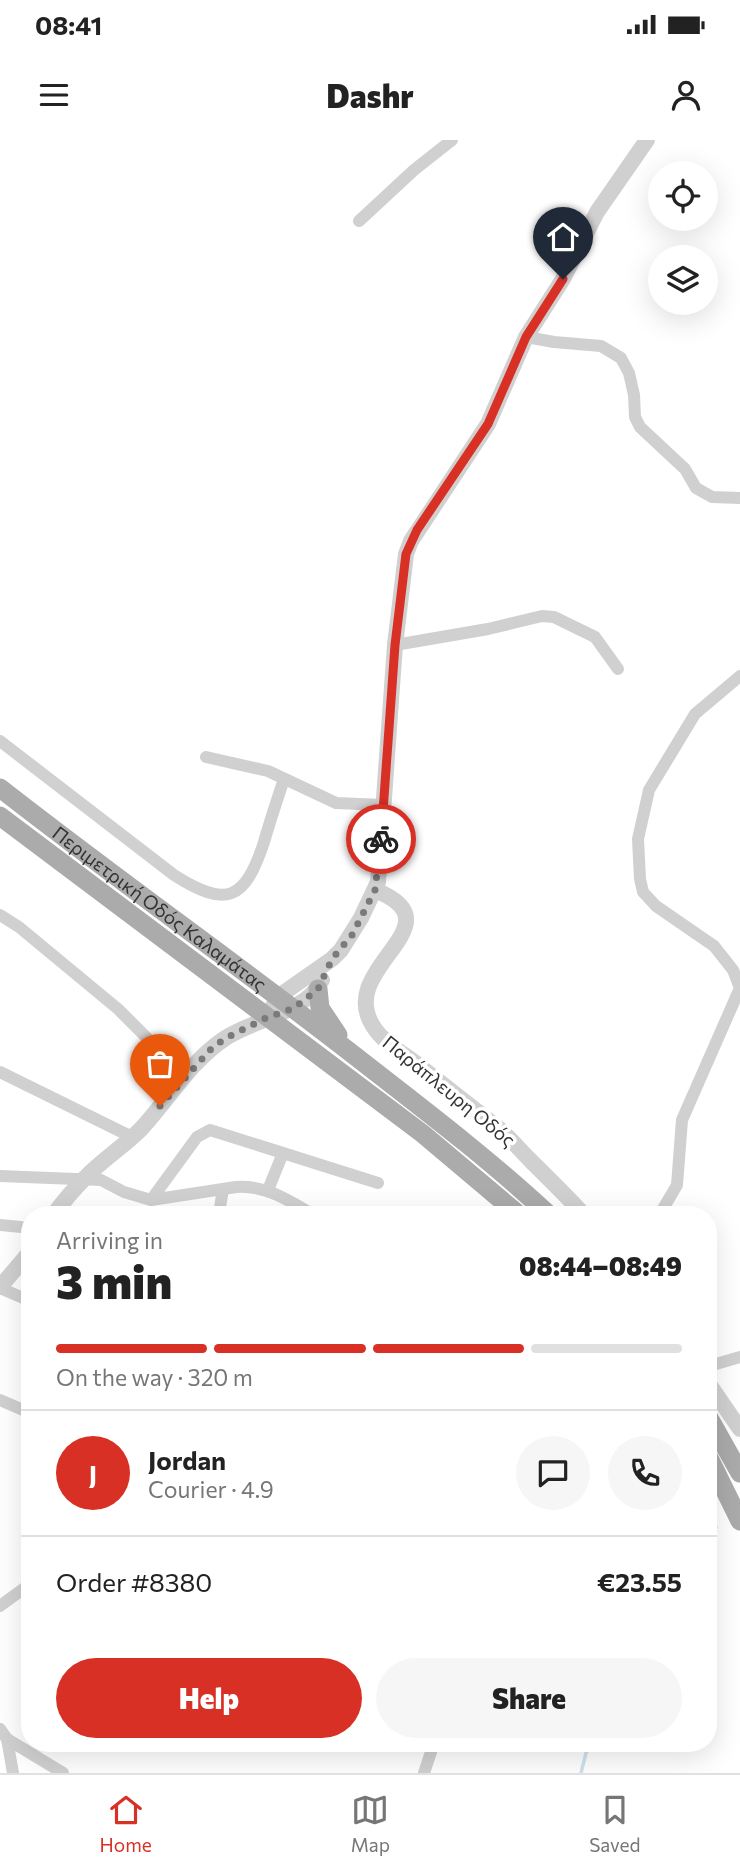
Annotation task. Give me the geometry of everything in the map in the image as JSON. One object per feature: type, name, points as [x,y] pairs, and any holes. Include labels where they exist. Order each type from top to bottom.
[{"type":"main road","name":"Περιμετρική Οδός Καλαμάτας","points":[[0,788],[287,1002],[505,1175],[539,1206]]},
{"type":"main road","name":"Περιμετρική Οδός Καλαμάτας","points":[[0,816],[423,1134],[508,1206]]},
{"type":"main road","points":[[318,989],[320,1008],[327,1022],[365,1063]]},
{"type":"main road","points":[[717,1432],[740,1473]]},
{"type":"main road","points":[[717,1474],[740,1521]]},
{"type":"street","points":[[359,221],[414,170],[452,140]]},
{"type":"street","points":[[61,1206],[85,1178],[132,1138],[210,1050],[224,1039],[266,1018],[287,1002],[332,959],[352,935],[375,890],[379,868],[395,645],[406,554],[411,541],[488,424],[526,337],[563,279],[597,212],[647,140]]},
{"type":"street","points":[[526,337],[601,346],[621,358],[629,373],[635,417],[640,427],[685,469],[696,488],[712,497],[740,498]]},
{"type":"street","points":[[395,645],[488,629],[542,616],[555,617],[595,637],[618,669]]},
{"type":"street","points":[[665,1206],[677,1185],[682,1119],[740,988],[733,970],[714,946],[656,906],[643,892],[638,839],[649,790],[695,714],[740,676]]},
{"type":"street","points":[[0,741],[174,875],[195,888],[213,894],[237,891],[247,881],[258,860],[284,779]]},
{"type":"street","points":[[206,757],[257,768],[336,803],[383,805]]},
{"type":"street","name":"Παράπλευρη Οδός","points":[[375,890],[399,902],[404,909],[406,921],[403,934],[370,982],[366,1003],[371,1024],[387,1042],[500,1129],[575,1206]]},
{"type":"street","points":[[0,915],[19,927],[118,1009],[185,1076]]},
{"type":"street","points":[[287,1002],[318,989],[332,959]]},
{"type":"street","points":[[0,1072],[132,1138]]},
{"type":"street","points":[[151,1200],[202,1132],[217,1131],[379,1183]]},
{"type":"street","points":[[268,1190],[283,1153]]},
{"type":"street","points":[[0,1176],[101,1180],[124,1192],[151,1200],[244,1186],[268,1190],[297,1206]]},
{"type":"street","points":[[220,1206],[223,1189]]},
{"type":"street","points":[[0,1225],[21,1227]]},
{"type":"street","points":[[21,1263],[0,1288],[21,1297]]},
{"type":"street","points":[[717,1364],[740,1357]]},
{"type":"street","points":[[717,1396],[740,1429]]},
{"type":"street","points":[[0,1400],[21,1409]]},
{"type":"street","points":[[0,1606],[21,1591]]},
{"type":"street","points":[[4,1734],[13,1773]]},
{"type":"street","points":[[4,1734],[21,1745]]},
{"type":"street","points":[[31,1752],[63,1773]]},
{"type":"street","points":[[424,1773],[431,1752]]},
{"type":"waterway","points":[[581,1773],[587,1752]]},
{"type":"way so far","points":[[160,1106],[185,1076],[224,1039],[244,1027],[294,1008],[318,989],[332,959],[352,935],[375,890],[381,839]]},
{"type":"route","points":[[381,839],[395,645],[406,554],[417,530],[488,424],[526,337],[563,279]]}]
